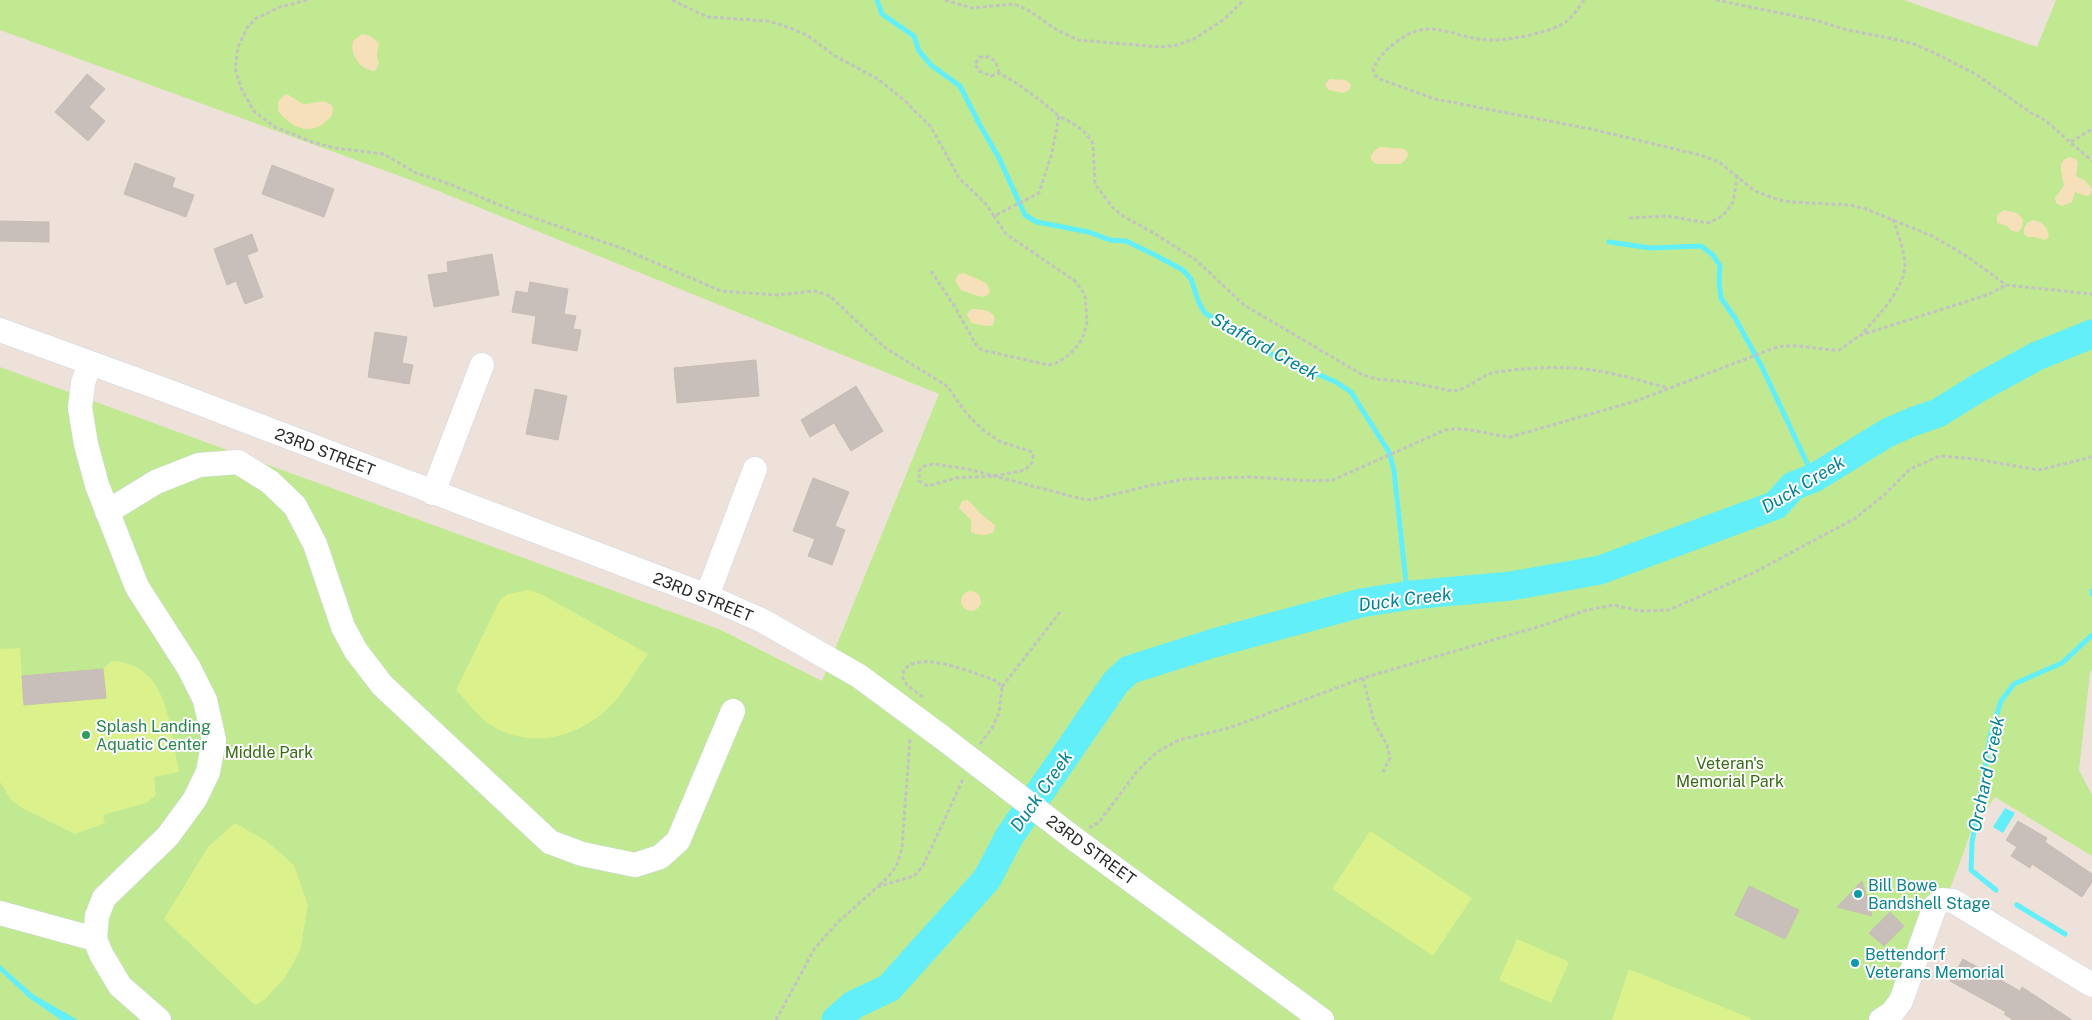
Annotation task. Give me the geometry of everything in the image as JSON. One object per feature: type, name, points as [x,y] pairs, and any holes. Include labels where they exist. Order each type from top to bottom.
[{"type":"street","name":"23RD STREET","points":[[0,330],[707,596],[763,620],[859,676],[943,738],[1079,832],[1322,1020]]},
{"type":"street","points":[[90,364],[83,383],[80,408],[93,469],[107,512],[137,587],[188,668],[205,700],[214,740],[208,772],[195,799],[168,836],[104,898],[97,916],[95,940],[120,986],[159,1020]]},
{"type":"street","points":[[433,493],[482,364]]},
{"type":"street","points":[[107,512],[156,482],[199,464],[238,462],[270,482],[295,506],[315,544],[343,627],[356,651],[382,685],[550,842],[582,854],[635,865],[660,856],[678,841],[733,711]]},
{"type":"street","points":[[707,596],[755,469]]},
{"type":"street","points":[[1881,1020],[1892,1013],[1902,1001],[1935,906],[1942,900],[1953,901],[2092,985]]},
{"type":"street","points":[[0,912],[82,934],[95,940]]},
{"type":"path","points":[[308,0],[280,7],[255,19],[240,39],[235,68],[237,78],[246,100],[264,120],[275,127],[312,142],[335,148],[384,154],[416,173],[447,183],[514,211],[622,248],[721,291],[777,295],[814,292],[830,296],[884,347],[947,386],[967,414],[984,431],[1001,442],[1030,451],[1033,455],[1032,463],[1025,470],[995,476],[956,478],[928,486],[920,481],[919,471],[924,466],[934,464],[995,476],[1086,500],[1186,479],[1251,477],[1312,481],[1333,480],[1445,430],[1464,428],[1495,436],[1510,437],[1636,400],[1766,350],[1788,345],[1839,350],[1862,335],[1986,294],[2006,285],[2092,294]]},
{"type":"path","points":[[672,0],[707,17],[768,21],[801,32],[843,61],[878,79],[914,110],[931,128],[959,178],[985,203],[1006,234],[1074,282],[1085,295],[1086,328],[1079,344],[1059,362],[1049,364],[982,350],[976,345],[955,307],[931,271]]},
{"type":"path","points":[[945,0],[972,8],[1014,4],[1028,10],[1057,30],[1078,40],[1161,47],[1177,45],[1194,39],[1223,20],[1244,0]]},
{"type":"path","points":[[1584,0],[1566,21],[1560,25],[1523,35],[1494,40],[1438,29],[1414,30],[1382,54],[1373,69],[1375,75],[1380,79],[1421,95],[1648,141],[1719,162],[1755,191],[1779,200],[1850,205],[1893,219],[1932,236],[1968,257],[2006,285]]},
{"type":"path","points":[[1716,0],[1814,20],[1848,30],[1914,44],[1977,75],[2031,113],[2045,120],[2092,161]]},
{"type":"path","points":[[999,73],[991,76],[985,74],[979,71],[975,64],[980,57],[989,57],[996,62],[999,73],[1080,129],[1091,139],[1093,144],[1095,184],[1112,207],[1123,216],[1196,260],[1244,306],[1361,374],[1376,379],[1424,384],[1452,391],[1460,390],[1484,375],[1495,372],[1529,369],[1585,369],[1668,388]]},
{"type":"path","points":[[994,216],[1039,193],[1052,153],[1059,116]]},
{"type":"path","points":[[2071,142],[2092,129]]},
{"type":"path","points":[[1629,218],[1668,216],[1708,223],[1723,216],[1733,202],[1737,176]]},
{"type":"path","points":[[1862,335],[1897,290],[1904,275],[1904,257],[1893,219]]},
{"type":"path","points":[[1079,832],[1100,821],[1138,770],[1157,752],[1179,740],[1229,728],[1363,678],[1544,625],[1586,610],[1614,605],[1640,611],[1669,610],[1753,573],[1854,519],[1883,496],[1910,469],[1940,456],[1975,459],[2038,470],[2092,457]]},
{"type":"path","points":[[978,748],[992,728],[999,713],[1002,687],[1060,612]]},
{"type":"path","points":[[930,702],[907,684],[902,676],[904,670],[909,665],[935,661],[997,681],[1002,687]]},
{"type":"path","points":[[1363,678],[1374,722],[1387,745],[1390,758],[1383,772]]},
{"type":"path","points":[[776,1020],[815,948],[837,923],[890,876],[899,863],[902,847],[910,739]]},
{"type":"path","points":[[877,887],[914,876],[923,866],[966,772]]},
{"type":"green space","points":[[0,0],[1904,0],[2037,47],[2056,0],[2092,0],[2092,669],[2079,770],[2092,795],[2092,856],[1995,797],[1972,829],[1902,1020],[0,1020],[0,367],[721,630],[822,681],[939,394],[416,182],[0,30]]},
{"type":"green space","points":[[528,590],[541,594],[648,654],[620,695],[603,713],[589,723],[559,736],[526,738],[494,727],[478,715],[456,690],[500,600],[508,594]]},
{"type":"green space","name":"Splash Landing Aquatic Center","points":[[20,648],[22,676],[103,669],[112,661],[131,665],[145,673],[156,686],[163,701],[169,719],[179,772],[154,777],[156,795],[146,803],[103,815],[105,823],[75,834],[22,808],[11,800],[0,782],[0,649]]},
{"type":"green space","points":[[235,823],[266,841],[294,865],[308,905],[300,951],[284,979],[264,1000],[255,1005],[164,919],[208,847]]},
{"type":"green space","points":[[1370,831],[1472,898],[1433,956],[1332,889]]},
{"type":"green space","points":[[1517,939],[1569,962],[1551,1003],[1499,980]]},
{"type":"green space","points":[[1629,969],[1750,1018],[1751,1020],[1612,1020]]},
{"type":"sand","points":[[362,34],[370,36],[379,43],[377,55],[379,64],[375,71],[361,65],[353,52],[353,41]]},
{"type":"sand","points":[[1330,79],[1345,80],[1351,84],[1350,89],[1344,93],[1328,90],[1325,84]]},
{"type":"sand","points":[[287,94],[303,104],[326,102],[333,107],[332,115],[325,122],[312,129],[298,127],[284,118],[278,111],[278,102]]},
{"type":"sand","points":[[1381,147],[1405,149],[1408,153],[1407,158],[1401,164],[1376,164],[1371,160],[1371,156],[1375,150]]},
{"type":"sand","points":[[2070,157],[2076,159],[2078,163],[2076,176],[2086,181],[2092,189],[2090,195],[2086,196],[2075,192],[2072,202],[2062,206],[2056,203],[2055,198],[2064,186],[2061,165],[2065,159]]},
{"type":"sand","points":[[2004,210],[2017,213],[2023,219],[2022,227],[2018,232],[1997,223],[1997,215]]},
{"type":"sand","points":[[2034,220],[2046,228],[2049,236],[2046,240],[2028,237],[2024,234],[2026,225]]},
{"type":"sand","points":[[964,273],[986,283],[990,290],[988,295],[981,297],[961,290],[955,280],[959,274]]},
{"type":"sand","points":[[973,309],[986,310],[991,313],[995,318],[993,325],[987,326],[971,323],[967,315]]},
{"type":"sand","points":[[968,500],[995,525],[994,532],[982,535],[971,532],[971,520],[959,508],[962,501]]},
{"type":"sand","points":[[967,591],[975,591],[981,597],[981,605],[975,611],[967,611],[961,605],[961,597]]},
{"type":"water","points":[[2005,808],[2015,813],[2003,833],[1993,827]]},
{"type":"water","points":[[0,965],[34,995],[78,1020],[61,1020],[29,998],[0,971]]},
{"type":"building","points":[[87,74],[105,89],[89,107],[105,121],[88,141],[55,112]]},
{"type":"building","points":[[135,163],[175,178],[172,187],[194,195],[186,217],[124,194]]},
{"type":"building","points":[[272,165],[334,189],[324,217],[262,194]]},
{"type":"building","points":[[0,221],[49,222],[49,242],[0,241]]},
{"type":"building","points":[[252,234],[258,251],[247,255],[263,297],[245,304],[236,281],[227,285],[214,249]]},
{"type":"building","points":[[492,254],[499,295],[434,307],[428,275],[448,272],[447,262]]},
{"type":"building","points":[[530,282],[568,289],[564,314],[576,316],[573,329],[581,330],[577,351],[532,343],[536,316],[512,312],[516,291],[528,293]]},
{"type":"building","points":[[375,332],[407,337],[402,363],[413,365],[409,384],[368,377]]},
{"type":"building","points":[[756,360],[759,396],[677,403],[674,368]]},
{"type":"building","points":[[856,386],[883,431],[851,451],[834,423],[810,437],[801,420]]},
{"type":"building","points":[[535,389],[567,396],[558,440],[526,434]]},
{"type":"building","points":[[813,478],[849,492],[835,526],[845,530],[832,565],[808,556],[815,539],[793,531]]},
{"type":"building","points":[[103,669],[106,698],[24,705],[22,676]]},
{"type":"building","points":[[2018,821],[2047,838],[2045,842],[2092,874],[2092,882],[2082,897],[2032,864],[2030,868],[2011,856],[2017,847],[2006,840]]},
{"type":"building","name":"Bill Bowe Bandshell Stage","points":[[1862,881],[1872,916],[1837,907]]},
{"type":"building","points":[[1749,886],[1799,910],[1785,939],[1735,915]]},
{"type":"building","points":[[1890,912],[1904,926],[1884,946],[1869,933]]},
{"type":"building","points":[[1963,959],[2020,991],[2022,987],[2072,1020],[2013,1020],[2004,1014],[2006,1012],[1950,981]]},
{"type":"waterway","name":"Stafford Creek","points":[[877,0],[882,14],[914,36],[919,51],[931,65],[960,86],[999,158],[1025,215],[1037,222],[1089,232],[1110,240],[1126,241],[1183,270],[1191,279],[1199,303],[1205,313],[1273,355],[1336,382],[1351,392],[1389,452],[1394,471],[1406,582],[1411,595]]},
{"type":"waterway","points":[[1609,242],[1651,248],[1701,246],[1713,255],[1720,266],[1721,298],[1735,318],[1762,367],[1814,478]]},
{"type":"waterway","name":"Duck Creek","points":[[836,1020],[853,1005],[889,988],[987,879],[1009,837],[1116,682],[1129,670],[1214,643],[1361,603],[1411,595],[1511,586],[1600,570],[1776,505],[1793,486],[1814,478],[1887,433],[1938,413],[1980,387],[2037,356],[2092,334]]},
{"type":"waterway","name":"Orchard Creek","points":[[1996,890],[1971,870],[1972,843],[1990,737],[2001,701],[2014,684],[2062,663],[2092,635]]},
{"type":"waterway","name":"Orchard Creek","points":[[2017,905],[2065,934]]},
{"type":"place","name":"Splash Landing Aquatic Center","points":[[86,735]]},
{"type":"place","name":"Bill Bowe Bandshell Stage","points":[[1858,894]]},
{"type":"place","name":"Bettendorf Veterans Memorial","points":[[1855,963]]},
{"type":"park label","name":"Middle Park","points":[[269,752]]},
{"type":"park label","name":"Veteran's Memorial Park","points":[[1730,772]]}]
